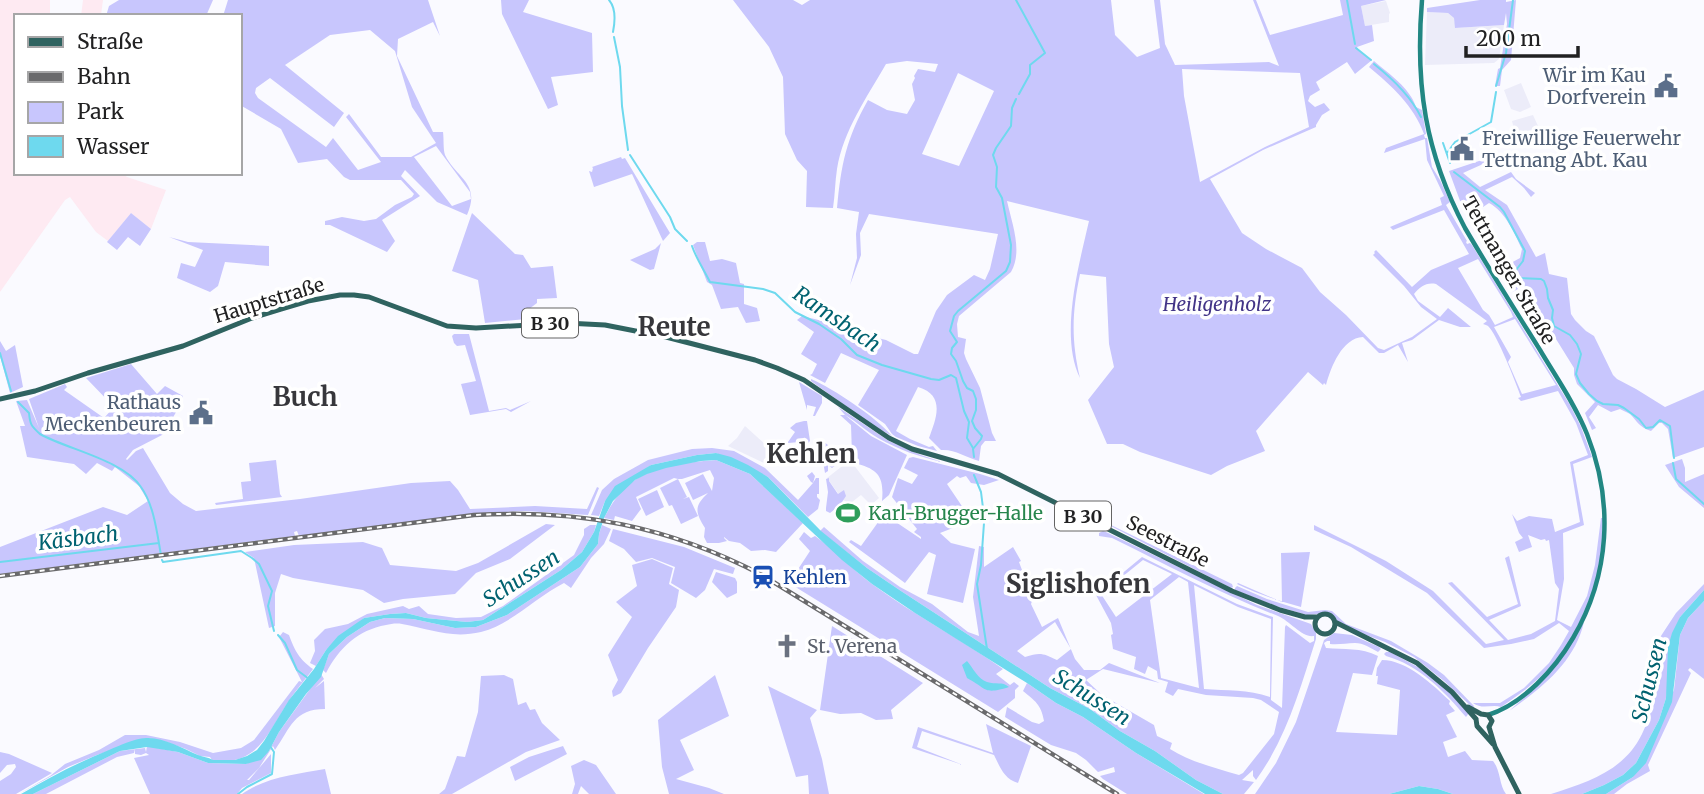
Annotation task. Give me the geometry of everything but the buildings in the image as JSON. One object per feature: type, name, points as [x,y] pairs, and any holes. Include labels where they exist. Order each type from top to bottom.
[{"type":"main road","name":"Tettnanger Straße","points":[[1422,0],[1420,83],[1426,122],[1439,170],[1465,228],[1561,385],[1586,433],[1601,479],[1604,504],[1605,534],[1601,570],[1589,608],[1568,646],[1544,676],[1521,696],[1485,719]]},
{"type":"main road","name":"Hauptstraße","points":[[0,399],[35,391],[181,346],[281,309],[318,299],[347,295],[376,299],[447,326],[476,328],[566,323],[604,325],[666,337],[777,368],[804,380],[831,398]]},
{"type":"main road","name":"Seestraße","points":[[831,398],[889,438],[912,449],[998,474],[1232,591],[1305,617],[1328,614],[1335,622],[1353,632],[1417,663],[1437,677],[1466,707],[1485,719]]},
{"type":"main road","name":"Seestraße","points":[[1305,617],[1322,634],[1333,630],[1353,632]]},
{"type":"main road","points":[[1315,625],[1317,617]]},
{"type":"main road","points":[[1333,630],[1335,622]]},
{"type":"main road","points":[[1485,719],[1477,726],[1495,747]]},
{"type":"main road","points":[[1482,729],[1486,729],[1485,719]]},
{"type":"main road","points":[[1485,719],[1495,747],[1518,794]]},
{"type":"shaded area","points":[[0,0],[50,0],[50,14],[14,14],[14,175],[124,175],[166,190],[151,229],[131,213],[108,241],[96,232],[70,197],[65,200],[0,292]]},
{"type":"shaded area","points":[[83,0],[103,0],[101,14],[81,14]]},
{"type":"shaded area","points":[[1386,1],[1390,13],[1389,22],[1365,26],[1361,6]]},
{"type":"shaded area","points":[[1427,12],[1448,13],[1454,18],[1456,28],[1504,25],[1499,59],[1494,63],[1425,65]]},
{"type":"shaded area","points":[[1521,83],[1531,107],[1520,112],[1511,109],[1504,90]]},
{"type":"shaded area","points":[[1533,115],[1543,137],[1518,145],[1512,121]]},
{"type":"shaded area","points":[[745,426],[768,447],[768,462],[764,463],[728,446]]},
{"type":"shaded area","points":[[850,460],[879,498],[871,505],[861,495],[852,502],[843,500],[827,478]]},
{"type":"green space","points":[[119,0],[213,0],[207,14],[107,14],[109,6]]},
{"type":"green space","points":[[228,0],[428,0],[440,36],[433,22],[398,39],[397,56],[433,132],[443,132],[445,155],[466,182],[470,192],[436,146],[414,157],[452,206],[471,199],[467,215],[437,202],[405,170],[401,176],[420,196],[382,220],[395,241],[387,252],[325,225],[325,221],[342,217],[364,221],[376,219],[414,194],[401,180],[350,180],[327,159],[298,163],[281,129],[242,106],[242,14],[224,14]],"holes":[[[370,30],[395,51],[412,107],[436,143],[411,157],[381,157],[349,114],[346,117],[381,162],[358,170],[333,138],[326,147],[258,98],[256,88],[270,78],[334,127],[344,113],[285,65],[330,35]]]},
{"type":"green space","points":[[501,0],[529,0],[523,12],[592,33],[593,72],[551,77],[558,105],[548,109],[502,14]]},
{"type":"green space","name":"Heiligenholz","points":[[733,0],[793,0],[802,5],[810,0],[1111,0],[1115,35],[1137,57],[1160,48],[1154,0],[1160,0],[1165,44],[1175,65],[1269,62],[1279,66],[1253,0],[1256,0],[1270,35],[1343,15],[1340,0],[1386,0],[1361,6],[1365,26],[1372,25],[1374,41],[1357,47],[1372,60],[1355,74],[1347,62],[1316,82],[1320,90],[1310,96],[1308,101],[1315,107],[1324,103],[1330,110],[1322,115],[1316,127],[1263,150],[1210,179],[1242,233],[1302,268],[1320,292],[1378,348],[1384,350],[1412,337],[1437,319],[1421,307],[1373,255],[1374,252],[1376,250],[1412,287],[1431,270],[1469,254],[1444,210],[1393,230],[1390,227],[1442,205],[1440,198],[1444,196],[1427,160],[1425,139],[1384,153],[1386,148],[1424,134],[1408,105],[1369,67],[1374,61],[1398,82],[1416,107],[1422,110],[1426,134],[1424,135],[1427,138],[1432,167],[1450,202],[1446,205],[1467,244],[1472,245],[1570,405],[1592,457],[1573,464],[1584,525],[1563,533],[1564,579],[1557,620],[1571,627],[1587,596],[1603,518],[1601,555],[1589,599],[1577,627],[1552,665],[1528,688],[1501,707],[1476,705],[1473,703],[1500,703],[1524,688],[1549,663],[1569,631],[1559,623],[1534,639],[1484,648],[1427,593],[1351,547],[1314,530],[1314,525],[1386,561],[1433,591],[1486,644],[1504,640],[1448,583],[1452,582],[1487,617],[1518,604],[1505,558],[1509,556],[1521,606],[1489,620],[1508,640],[1531,634],[1555,621],[1559,589],[1555,583],[1549,540],[1528,535],[1532,547],[1519,552],[1515,542],[1523,538],[1512,514],[1517,521],[1529,516],[1552,519],[1555,532],[1580,522],[1570,462],[1588,455],[1576,423],[1558,391],[1521,401],[1496,338],[1488,326],[1483,324],[1487,321],[1436,284],[1426,284],[1419,289],[1414,294],[1418,301],[1440,317],[1448,308],[1471,327],[1460,327],[1439,320],[1412,340],[1402,343],[1408,362],[1398,345],[1379,353],[1363,337],[1349,342],[1338,355],[1326,385],[1308,372],[1256,431],[1265,451],[1211,475],[1123,444],[1107,444],[1088,400],[1114,367],[1109,344],[1106,277],[1080,274],[1074,326],[1080,378],[1071,342],[1073,300],[1089,221],[1007,201],[1016,246],[1011,272],[959,316],[957,324],[958,337],[966,339],[964,353],[980,388],[996,441],[985,441],[981,446],[979,461],[941,450],[929,438],[937,408],[932,395],[927,391],[918,387],[896,431],[929,447],[933,446],[937,451],[896,437],[885,424],[858,405],[879,370],[841,353],[825,383],[810,375],[817,364],[801,354],[814,332],[797,320],[802,316],[831,323],[833,320],[845,323],[861,334],[886,340],[918,354],[936,311],[947,295],[974,275],[985,280],[998,234],[869,214],[860,233],[861,255],[850,285],[857,258],[859,212],[837,208],[840,178],[854,127],[868,100],[887,110],[907,114],[915,100],[912,84],[918,69],[935,72],[938,64],[907,61],[886,64],[845,141],[837,169],[833,208],[806,207],[807,171],[797,160],[785,134],[783,77],[769,47]],"holes":[[[1182,69],[1300,73],[1309,127],[1200,182],[1184,96]],[[958,73],[994,91],[959,166],[922,154]],[[1478,259],[1513,317],[1495,325],[1458,268]],[[1515,319],[1556,385],[1522,394],[1508,362],[1511,357],[1494,327]]]},
{"type":"green space","points":[[1480,0],[1516,0],[1511,60],[1502,70],[1500,86],[1495,86],[1507,24],[1506,13],[1504,25],[1455,28],[1454,18],[1448,13],[1427,12],[1427,8]]},
{"type":"green space","points":[[1491,157],[1492,160],[1463,173],[1480,187],[1511,172],[1535,193],[1531,197],[1512,177],[1485,190],[1507,205],[1536,257],[1545,253],[1549,274],[1567,278],[1571,314],[1594,336],[1613,375],[1665,407],[1704,390],[1704,447],[1673,458],[1668,429],[1662,423],[1651,431],[1620,409],[1611,412],[1598,405],[1589,417],[1596,428],[1592,430],[1585,413],[1595,402],[1577,384],[1574,368],[1556,339],[1544,347],[1554,336],[1524,286],[1512,292],[1498,270],[1520,258],[1522,249],[1509,223],[1489,203],[1483,207],[1479,201],[1463,209],[1449,171]]},
{"type":"green space","points":[[625,158],[670,233],[663,241],[632,174],[594,187],[589,171],[592,172],[592,167]]},
{"type":"green space","points":[[131,213],[151,229],[140,246],[128,237],[117,250],[107,242]]},
{"type":"green space","points":[[472,213],[515,254],[523,255],[531,268],[553,266],[557,298],[537,299],[537,303],[529,309],[526,319],[485,323],[478,280],[452,271]]},
{"type":"green space","points":[[169,237],[188,242],[269,246],[269,266],[225,262],[218,286],[210,292],[177,278],[181,263],[195,267],[203,250]]},
{"type":"green space","points":[[705,242],[710,261],[722,259],[736,263],[740,283],[744,284],[744,304],[757,308],[760,321],[746,323],[738,307],[721,309],[693,245]]},
{"type":"green space","points":[[661,243],[654,269],[650,270],[630,260],[655,249]]},
{"type":"green space","points":[[454,334],[469,334],[489,411],[506,408],[510,410],[531,401],[511,412],[506,409],[470,415],[461,384],[476,381],[465,345],[457,346],[454,343]]},
{"type":"green space","points":[[0,341],[6,351],[15,345],[23,387],[10,393],[0,356]]},
{"type":"green space","points":[[131,364],[157,394],[165,386],[183,396],[183,401],[162,435],[133,450],[126,459],[143,448],[170,493],[196,511],[411,483],[450,481],[470,509],[535,506],[587,509],[597,487],[599,488],[588,515],[525,511],[482,513],[299,536],[297,531],[294,532],[295,536],[0,574],[0,547],[103,507],[127,515],[148,501],[139,486],[115,467],[112,471],[97,463],[86,474],[74,464],[27,457],[20,426],[25,426],[16,401],[27,400],[39,428],[29,399],[65,384],[67,387],[64,390],[104,418],[114,407],[86,378]]},
{"type":"green space","points":[[811,379],[854,404],[892,436],[872,425]]},
{"type":"green space","points":[[799,382],[822,396],[822,403],[815,416],[816,407],[807,405],[807,410]]},
{"type":"green space","points":[[838,407],[889,441],[942,462],[910,453],[886,442],[845,415]]},
{"type":"green space","points":[[840,415],[845,415],[871,436],[907,455],[889,495],[882,501],[879,476],[871,469],[858,464],[852,455],[851,425]]},
{"type":"green space","points":[[807,421],[810,441],[806,445],[800,445],[800,442],[788,443],[795,432],[790,428]]},
{"type":"green space","points":[[824,442],[845,458],[832,468],[828,465],[828,471],[825,473],[821,450]]},
{"type":"green space","points":[[692,449],[734,451],[765,468],[798,500],[816,478],[819,478],[818,509],[808,517],[768,477],[716,453],[651,465],[605,501],[599,516],[591,515],[602,490],[614,479],[648,460]]},
{"type":"green space","points":[[909,458],[999,480],[984,485],[971,483],[966,476],[957,476],[947,484],[970,518],[940,533],[951,543],[975,549],[963,603],[927,594],[936,555],[929,552],[905,583],[849,542],[851,540],[861,546],[884,514],[921,539],[914,532],[917,529],[892,497],[898,478],[912,484],[918,475],[904,468]]},
{"type":"green space","points":[[1682,459],[1685,482],[1704,474],[1704,508],[1679,487],[1665,465]]},
{"type":"green space","points":[[276,460],[282,497],[216,505],[215,503],[243,499],[241,482],[251,481],[249,463]]},
{"type":"green space","points":[[716,460],[750,474],[803,523],[776,552],[751,551],[724,537],[727,541],[707,543],[698,506],[708,493],[693,500],[685,483],[703,474],[712,491],[714,478],[710,470],[682,479],[674,478],[636,497],[641,509],[632,521],[615,516],[614,520],[604,518],[621,492],[644,475],[674,465]]},
{"type":"green space","points":[[812,472],[815,476],[813,483],[807,476]]},
{"type":"green space","points":[[829,478],[838,494],[844,490],[846,496],[830,513],[826,511],[826,479]]},
{"type":"green space","points":[[678,479],[687,497],[683,499],[689,497],[698,516],[681,524],[660,488]]},
{"type":"green space","points":[[657,490],[664,507],[646,516],[638,499]]},
{"type":"green space","points":[[1072,506],[1232,584],[1233,587],[1231,588]]},
{"type":"green space","points":[[546,524],[555,525],[510,559],[476,573],[455,594],[384,603],[363,590],[281,574],[275,593],[275,626],[269,628],[254,558],[245,552],[294,545],[363,542],[382,548],[390,565],[456,571],[478,563]]},
{"type":"green space","points":[[596,525],[582,552],[561,570],[483,620],[467,622],[406,613],[364,618],[326,650],[316,666],[310,663],[315,651],[314,640],[325,629],[348,624],[367,614],[403,606],[409,609],[419,606],[428,614],[456,618],[481,617],[503,606],[574,555],[584,535],[584,529]]},
{"type":"green space","points":[[602,525],[611,529],[604,544],[571,588],[564,583],[514,617],[481,632],[450,634],[398,624],[376,627],[350,642],[326,673],[323,670],[329,654],[347,637],[370,622],[385,618],[413,619],[455,628],[476,627],[507,615],[580,567],[598,544]]},
{"type":"green space","points":[[824,527],[863,561],[900,587],[932,604],[968,632],[979,636],[973,597],[979,546],[984,547],[984,567],[1013,547],[1021,561],[1022,570],[1030,574],[1032,586],[1028,589],[1034,599],[1031,604],[1042,627],[1058,618],[1071,648],[1055,622],[1017,651],[1025,657],[1041,654],[1057,660],[1071,649],[1084,670],[1100,670],[1109,663],[1160,683],[1103,669],[1086,680],[1102,695],[1154,725],[1157,736],[1172,743],[1170,749],[1178,754],[1239,775],[1274,734],[1279,712],[1253,698],[1206,695],[1178,689],[1173,696],[1165,692],[1168,682],[1158,679],[1157,671],[1148,666],[1145,674],[1134,669],[1136,657],[1113,649],[1111,623],[1096,595],[1142,557],[1237,604],[1273,617],[1271,700],[1282,708],[1285,627],[1286,625],[1310,643],[1314,641],[1314,636],[1300,632],[1278,616],[1215,589],[1112,538],[1099,536],[1099,533],[1106,532],[1257,605],[1311,624],[1316,639],[1292,712],[1267,764],[1256,780],[1253,770],[1242,780],[1254,782],[1244,794],[1223,794],[1196,780],[1090,709],[1050,688],[901,591],[820,531]],"holes":[[[1143,560],[1172,574],[1116,617],[1101,594]],[[1179,577],[1188,582],[1199,688],[1161,678],[1150,600]],[[1194,585],[1238,607],[1271,619],[1270,697],[1246,691],[1204,689]]]},
{"type":"green space","points":[[613,529],[684,547],[735,568],[733,574],[714,569],[705,590],[696,598],[671,583],[675,567],[652,558],[636,562],[624,549],[609,541]]},
{"type":"green space","points":[[804,532],[811,538],[815,536],[822,541],[888,595],[1003,669],[996,674],[1010,685],[1014,682],[1019,686],[1015,690],[1015,698],[998,712],[789,583],[810,551],[799,539]]},
{"type":"green space","points":[[1310,552],[1301,607],[1282,601],[1281,553]]},
{"type":"green space","points":[[652,559],[673,568],[669,584],[679,590],[676,607],[621,693],[613,697],[612,691],[618,680],[608,655],[632,617],[616,602],[637,586],[632,565]]},
{"type":"green space","points":[[716,572],[735,578],[737,593],[727,598],[712,582]]},
{"type":"green space","points":[[1238,583],[1277,600],[1253,591],[1237,584]]},
{"type":"green space","points":[[1704,584],[1704,590],[1680,617],[1666,698],[1659,720],[1636,763],[1623,775],[1582,794],[1551,794],[1604,773],[1634,747],[1654,703],[1647,691],[1655,689],[1657,642],[1676,613]]},
{"type":"green space","points":[[1237,586],[1308,612],[1332,611],[1346,624],[1391,641],[1444,675],[1473,708],[1414,657],[1385,642],[1347,628],[1329,613],[1307,615],[1276,606],[1235,590]]},
{"type":"green space","points":[[1704,601],[1704,679],[1690,668],[1688,670],[1691,673],[1648,765],[1650,771],[1614,794],[1606,794],[1633,777],[1674,690],[1680,635],[1688,618]]},
{"type":"green space","points":[[1584,622],[1580,636],[1565,662],[1544,684],[1509,711],[1559,662]]},
{"type":"green space","points":[[832,626],[923,683],[891,710],[893,719],[876,720],[861,713],[840,714],[820,710]]},
{"type":"green space","points":[[283,632],[289,635],[298,654],[313,669],[266,737],[250,754],[227,761],[212,760],[166,742],[147,738],[68,767],[19,794],[65,764],[99,750],[125,735],[146,735],[213,753],[241,748],[254,740],[299,681],[302,682],[279,637]]},
{"type":"green space","points":[[1334,633],[1352,635],[1381,649],[1378,652],[1358,643],[1324,643],[1326,648],[1359,650],[1378,656],[1372,675],[1353,673],[1336,732],[1397,735],[1400,690],[1377,684],[1376,676],[1382,660],[1401,664],[1419,674],[1450,701],[1449,704],[1455,711],[1446,715],[1457,737],[1443,742],[1448,757],[1465,751],[1472,760],[1493,761],[1506,794],[1453,794],[1419,786],[1389,794],[1255,794],[1276,763],[1296,722],[1324,640]]},
{"type":"green space","points":[[1386,652],[1427,672],[1469,713],[1466,717],[1430,680],[1398,660],[1386,656]]},
{"type":"green space","points":[[321,674],[324,679],[315,688],[324,681],[325,709],[306,712],[294,721],[275,750],[273,746],[259,768],[247,780],[249,780],[271,754],[271,773],[242,788],[237,794],[150,794],[134,758],[149,755],[135,754],[135,749],[145,748],[146,752],[147,746],[178,752],[208,763],[246,764],[269,751],[279,732]]},
{"type":"green space","points":[[504,675],[513,679],[518,705],[526,702],[530,710],[535,709],[542,723],[560,740],[526,752],[452,794],[439,794],[445,789],[457,756],[465,757],[478,712],[481,676]]},
{"type":"green space","points":[[715,675],[729,716],[680,740],[694,770],[676,779],[724,794],[669,794],[662,767],[658,720]]},
{"type":"green space","points":[[1027,683],[1204,794],[1127,794],[1103,779],[1100,776],[1115,772],[1114,767],[1098,772],[1076,753],[1051,745],[1005,717],[1007,707],[1032,722],[1039,724],[1044,721],[1039,707],[1023,691]]},
{"type":"green space","points":[[768,686],[817,710],[810,718],[829,794],[809,794],[808,775],[796,777]]},
{"type":"green space","points":[[986,724],[1031,746],[1018,783],[1006,776],[994,755],[922,731],[917,747],[963,765],[912,748],[918,727],[993,753]]},
{"type":"green space","points":[[563,746],[567,754],[515,781],[510,767],[529,757]]},
{"type":"green space","points":[[135,749],[134,753],[117,757],[46,794],[33,794],[120,751]]},
{"type":"green space","points":[[0,752],[52,773],[16,794],[0,794],[0,781],[16,767],[15,764],[7,765],[0,773]]},
{"type":"green space","points":[[584,760],[596,765],[616,794],[589,794],[581,786],[578,794],[572,794],[575,784],[571,766]]},
{"type":"green space","points":[[325,769],[331,794],[242,794],[271,780]]},
{"type":"water","points":[[716,453],[731,457],[768,477],[821,531],[901,591],[1050,688],[1090,709],[1196,780],[1223,794],[1205,794],[915,613],[842,560],[750,474],[716,460],[666,468],[635,480],[613,501],[604,518],[598,544],[580,567],[507,615],[476,627],[455,628],[413,619],[385,618],[370,622],[347,637],[329,654],[321,677],[306,694],[261,760],[246,764],[208,763],[178,752],[147,747],[120,751],[33,794],[21,794],[87,760],[127,742],[141,739],[166,741],[213,760],[235,760],[247,756],[257,750],[264,741],[289,700],[326,650],[338,636],[364,618],[406,613],[467,622],[483,620],[561,570],[582,552],[594,532],[605,501],[615,486],[651,465]]},
{"type":"water","points":[[1704,590],[1704,601],[1688,618],[1680,635],[1672,702],[1646,763],[1633,777],[1606,794],[1582,794],[1623,775],[1636,763],[1659,720],[1666,698],[1668,647],[1672,633],[1680,617]]},
{"type":"water","points":[[967,661],[984,681],[1009,687],[994,691],[983,688],[967,678],[962,665]]},
{"type":"water","points":[[1419,786],[1438,789],[1453,794],[1389,794]]},
{"type":"waterway","name":"Ramsbach","points":[[609,0],[614,11],[613,32]]},
{"type":"waterway","points":[[1016,0],[1045,53],[1030,65],[1030,74],[1019,94]]},
{"type":"waterway","points":[[1347,0],[1355,44]]},
{"type":"waterway","points":[[1496,86],[1506,53],[1513,0]]},
{"type":"waterway","name":"Ramsbach","points":[[614,37],[620,67],[628,150]]},
{"type":"waterway","points":[[1356,48],[1371,60]]},
{"type":"waterway","points":[[1374,64],[1400,88],[1421,117]]},
{"type":"waterway","points":[[1447,153],[1455,142],[1491,122],[1496,92]]},
{"type":"waterway","points":[[974,457],[973,449],[982,436],[972,421],[976,399],[973,391],[967,388],[963,381],[951,354],[957,342],[950,331],[958,311],[1006,271],[1010,262],[1011,245],[1002,198],[996,187],[997,167],[993,155],[1011,126],[1012,108],[1016,99]]},
{"type":"waterway","points":[[1443,143],[1450,163]]},
{"type":"waterway","name":"Ramsbach","points":[[630,155],[675,229],[687,241]]},
{"type":"waterway","points":[[1454,172],[1504,212],[1525,251],[1523,261],[1516,270],[1518,276],[1544,281],[1553,310],[1554,326],[1570,335],[1581,354],[1576,374],[1580,383],[1597,401],[1624,408],[1646,428],[1653,427],[1660,420],[1670,426],[1674,458]]},
{"type":"waterway","name":"Ramsbach","points":[[692,246],[710,282],[775,293],[795,312],[841,339],[857,355],[882,365],[931,379],[939,380],[951,375],[956,378],[969,422],[967,438],[973,448]]},
{"type":"waterway","points":[[0,353],[11,391]]},
{"type":"waterway","points":[[18,402],[29,413],[32,425],[40,434],[109,463],[133,478],[149,502],[161,555]]},
{"type":"waterway","points":[[1673,463],[1676,479],[1704,504]]},
{"type":"waterway","points":[[974,475],[981,492],[983,508],[981,565],[977,584],[987,649]]},
{"type":"waterway","name":"Käsbach","points":[[0,562],[159,543]]},
{"type":"waterway","points":[[162,560],[163,562],[241,551],[259,564],[272,591],[268,606],[274,631]]},
{"type":"waterway","points":[[278,635],[285,643],[297,670],[309,679]]},
{"type":"waterway","points":[[238,794],[272,774],[274,752],[270,746]]},
{"type":"railway","points":[[0,576],[474,515],[550,515],[622,524],[692,544],[762,575],[1117,794]]},
{"type":"place","name":"Wir im Kau Dorfverein","points":[[1666,86]]},
{"type":"place","name":"Freiwillige Feuerwehr Tettnang Abt. Kau","points":[[1462,149]]},
{"type":"place","name":"Rathaus Meckenbeuren","points":[[201,413]]},
{"type":"place","name":"Karl-Brugger-Halle","points":[[848,513]]},
{"type":"place","name":"Kehlen","points":[[763,577]]},
{"type":"place","name":"St. Verena","points":[[787,646]]},
{"type":"district","name":"Reute","points":[[674,326]]},
{"type":"district","name":"Buch","points":[[305,396]]},
{"type":"district","name":"Kehlen","points":[[811,453]]},
{"type":"district","name":"Siglishofen","points":[[1078,583]]},
{"type":"water label","name":"Schussen","points":[[521,578]]},
{"type":"water label","name":"Schussen","points":[[1649,680]]},
{"type":"water label","name":"Schussen","points":[[1092,697]]}]
